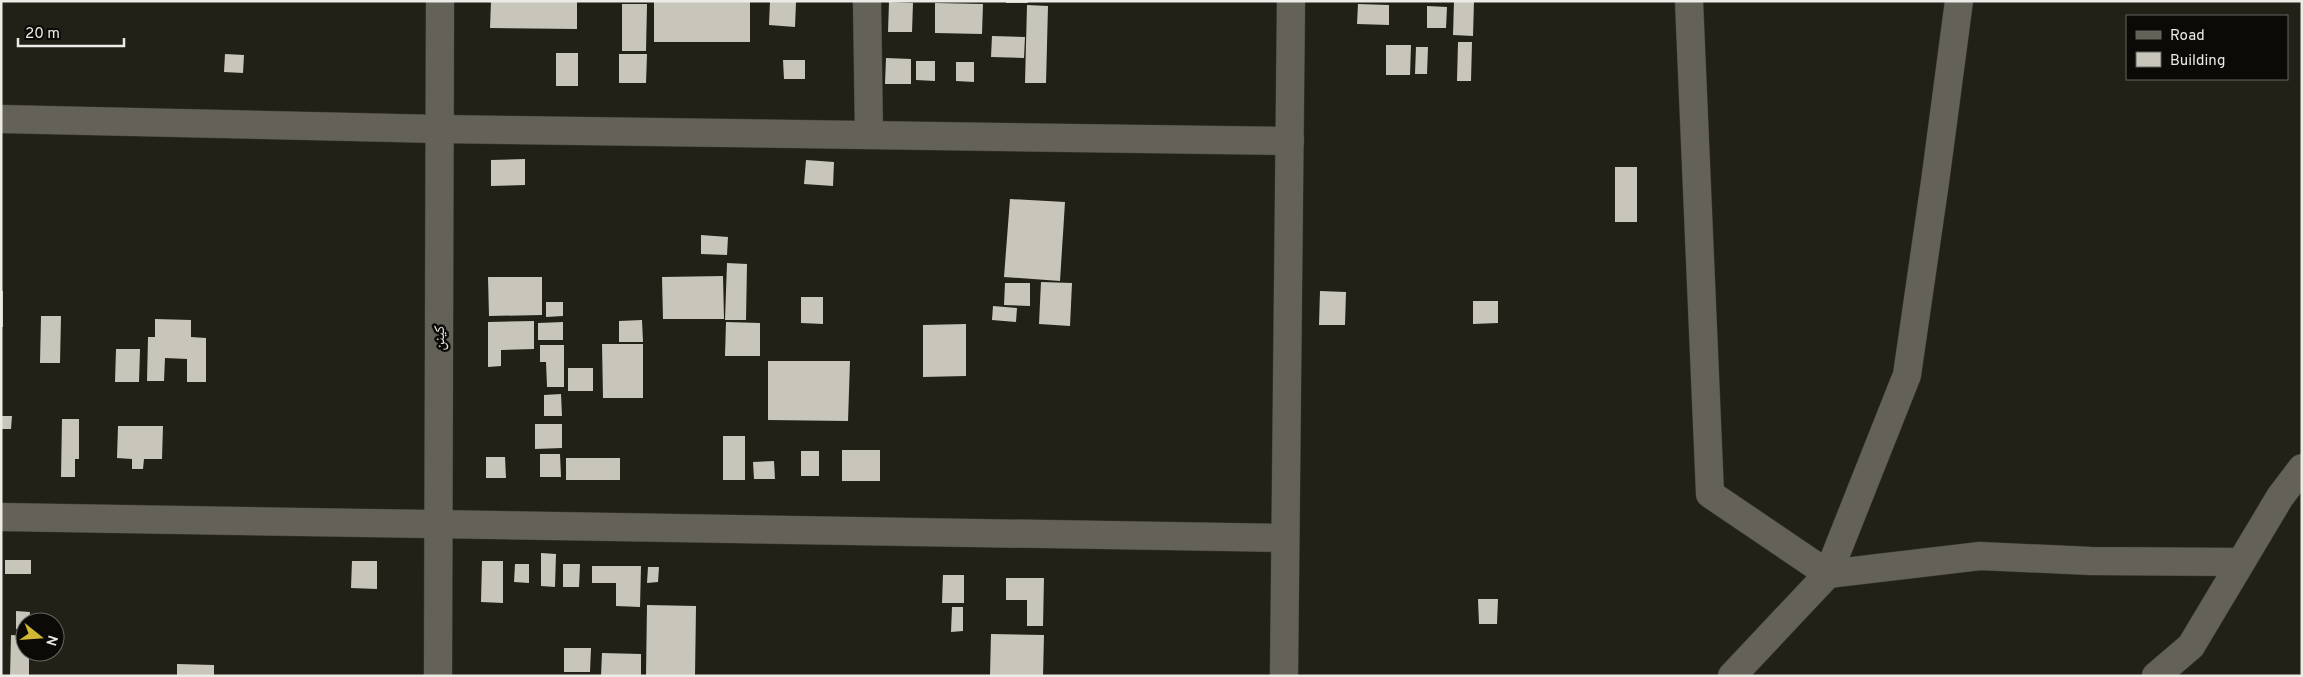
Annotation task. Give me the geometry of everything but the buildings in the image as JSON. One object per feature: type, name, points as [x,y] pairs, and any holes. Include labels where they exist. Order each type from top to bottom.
[{"type":"street","name":"كينن","points":[[438,676],[440,1]]},
{"type":"street","points":[[867,1],[869,135]]},
{"type":"street","points":[[1284,676],[1291,1]]},
{"type":"street","points":[[1689,1],[1710,494],[1828,574],[1980,556],[2091,561],[2240,562]]},
{"type":"street","points":[[1732,676],[1828,574],[1907,375],[1935,182],[1958,1]]},
{"type":"street","points":[[1,119],[439,129],[1290,141]]},
{"type":"street","points":[[2156,676],[2191,646],[2280,497],[2302,468]]},
{"type":"street","points":[[1,517],[1286,538]]}]
